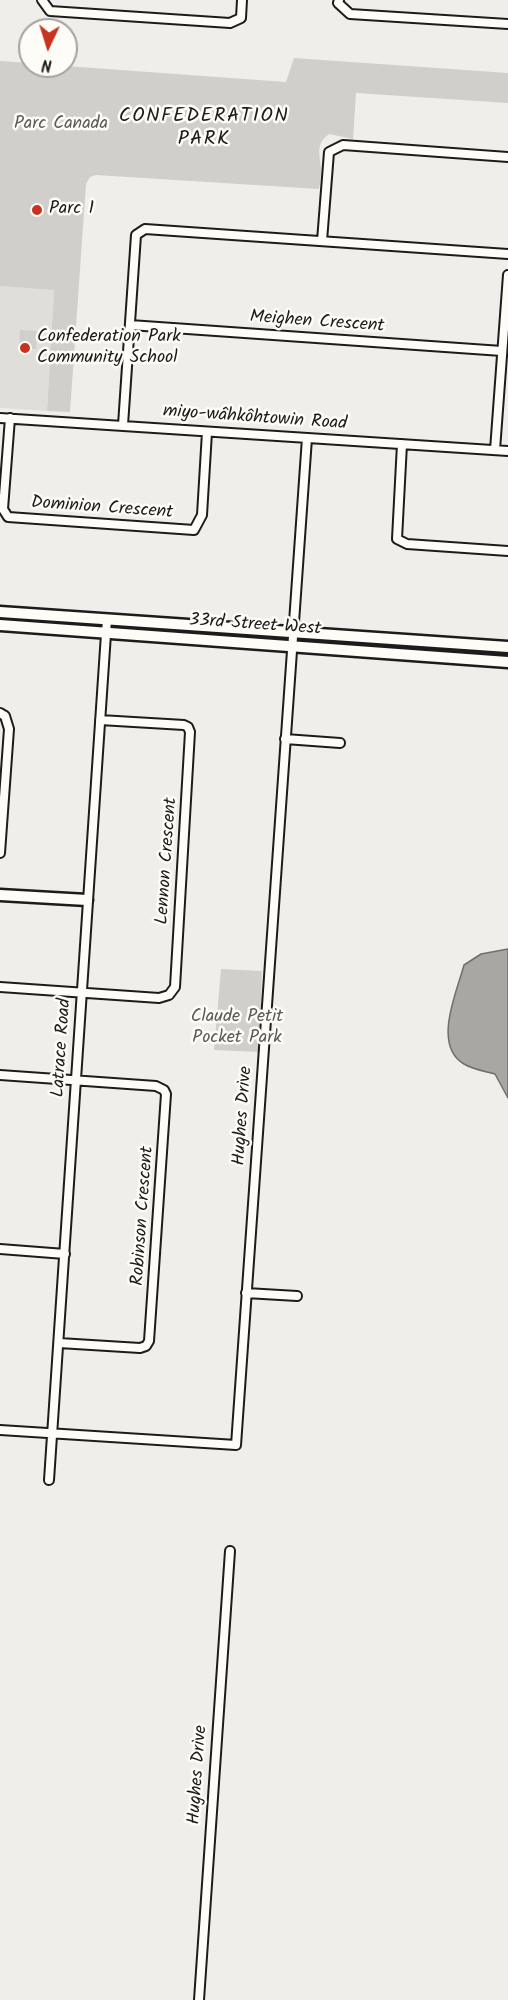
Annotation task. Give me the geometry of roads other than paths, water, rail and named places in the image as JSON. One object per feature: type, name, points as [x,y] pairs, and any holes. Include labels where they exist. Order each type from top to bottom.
[{"type":"main road","name":"33rd Street West","points":[[0,612],[107,619],[508,662]]},
{"type":"main road","name":"33rd Street West","points":[[0,625],[106,632],[507,647]]},
{"type":"main road","points":[[0,895],[87,900]]},
{"type":"street","points":[[42,0],[50,11],[230,23],[241,18],[242,0]]},
{"type":"street","points":[[339,0],[338,3],[350,14],[508,24]]},
{"type":"street","points":[[322,242],[329,152],[343,145],[508,157]]},
{"type":"street","points":[[123,425],[136,235],[144,229],[508,254]]},
{"type":"street","points":[[495,450],[508,275]]},
{"type":"street","name":"Meighen Crescent","points":[[130,325],[502,351]]},
{"type":"street","name":"miyo-wâhkôhtowin Road","points":[[0,418],[508,451]]},
{"type":"street","name":"Dominion Crescent","points":[[10,418],[3,509],[8,517],[194,530],[201,515],[207,432]]},
{"type":"street","name":"Hughes Drive","points":[[52,1433],[236,1445],[307,438]]},
{"type":"street","points":[[402,444],[397,539],[406,544],[508,551]]},
{"type":"street","name":"Latrace Road","points":[[49,1480],[107,619]]},
{"type":"street","points":[[0,713],[9,729],[0,853]]},
{"type":"street","name":"Lennon Crescent","points":[[82,992],[159,998],[169,995],[175,987],[190,732],[184,725],[100,720]]},
{"type":"street","points":[[285,739],[340,743]]},
{"type":"street","points":[[0,987],[82,992]]},
{"type":"street","name":"Robinson Crescent","points":[[0,1075],[156,1086],[164,1090],[166,1098],[149,1341],[146,1346],[140,1348],[59,1343]]},
{"type":"street","points":[[0,1249],[65,1254]]},
{"type":"street","points":[[246,1293],[297,1296]]},
{"type":"street","points":[[0,1430],[52,1433]]},
{"type":"street","name":"Hughes Drive","points":[[199,2000],[230,1551]]},
{"type":"place","name":"Parc 1","points":[[37,210]]},
{"type":"place","name":"Confederation Park Community School","points":[[25,348]]},
{"type":"district","name":"CONFEDERATION PARK","points":[[204,130]]},
{"type":"park label","name":"Parc Canada","points":[[61,125]]},
{"type":"park label","name":"Claude Petit Pocket Park","points":[[237,1028]]}]
